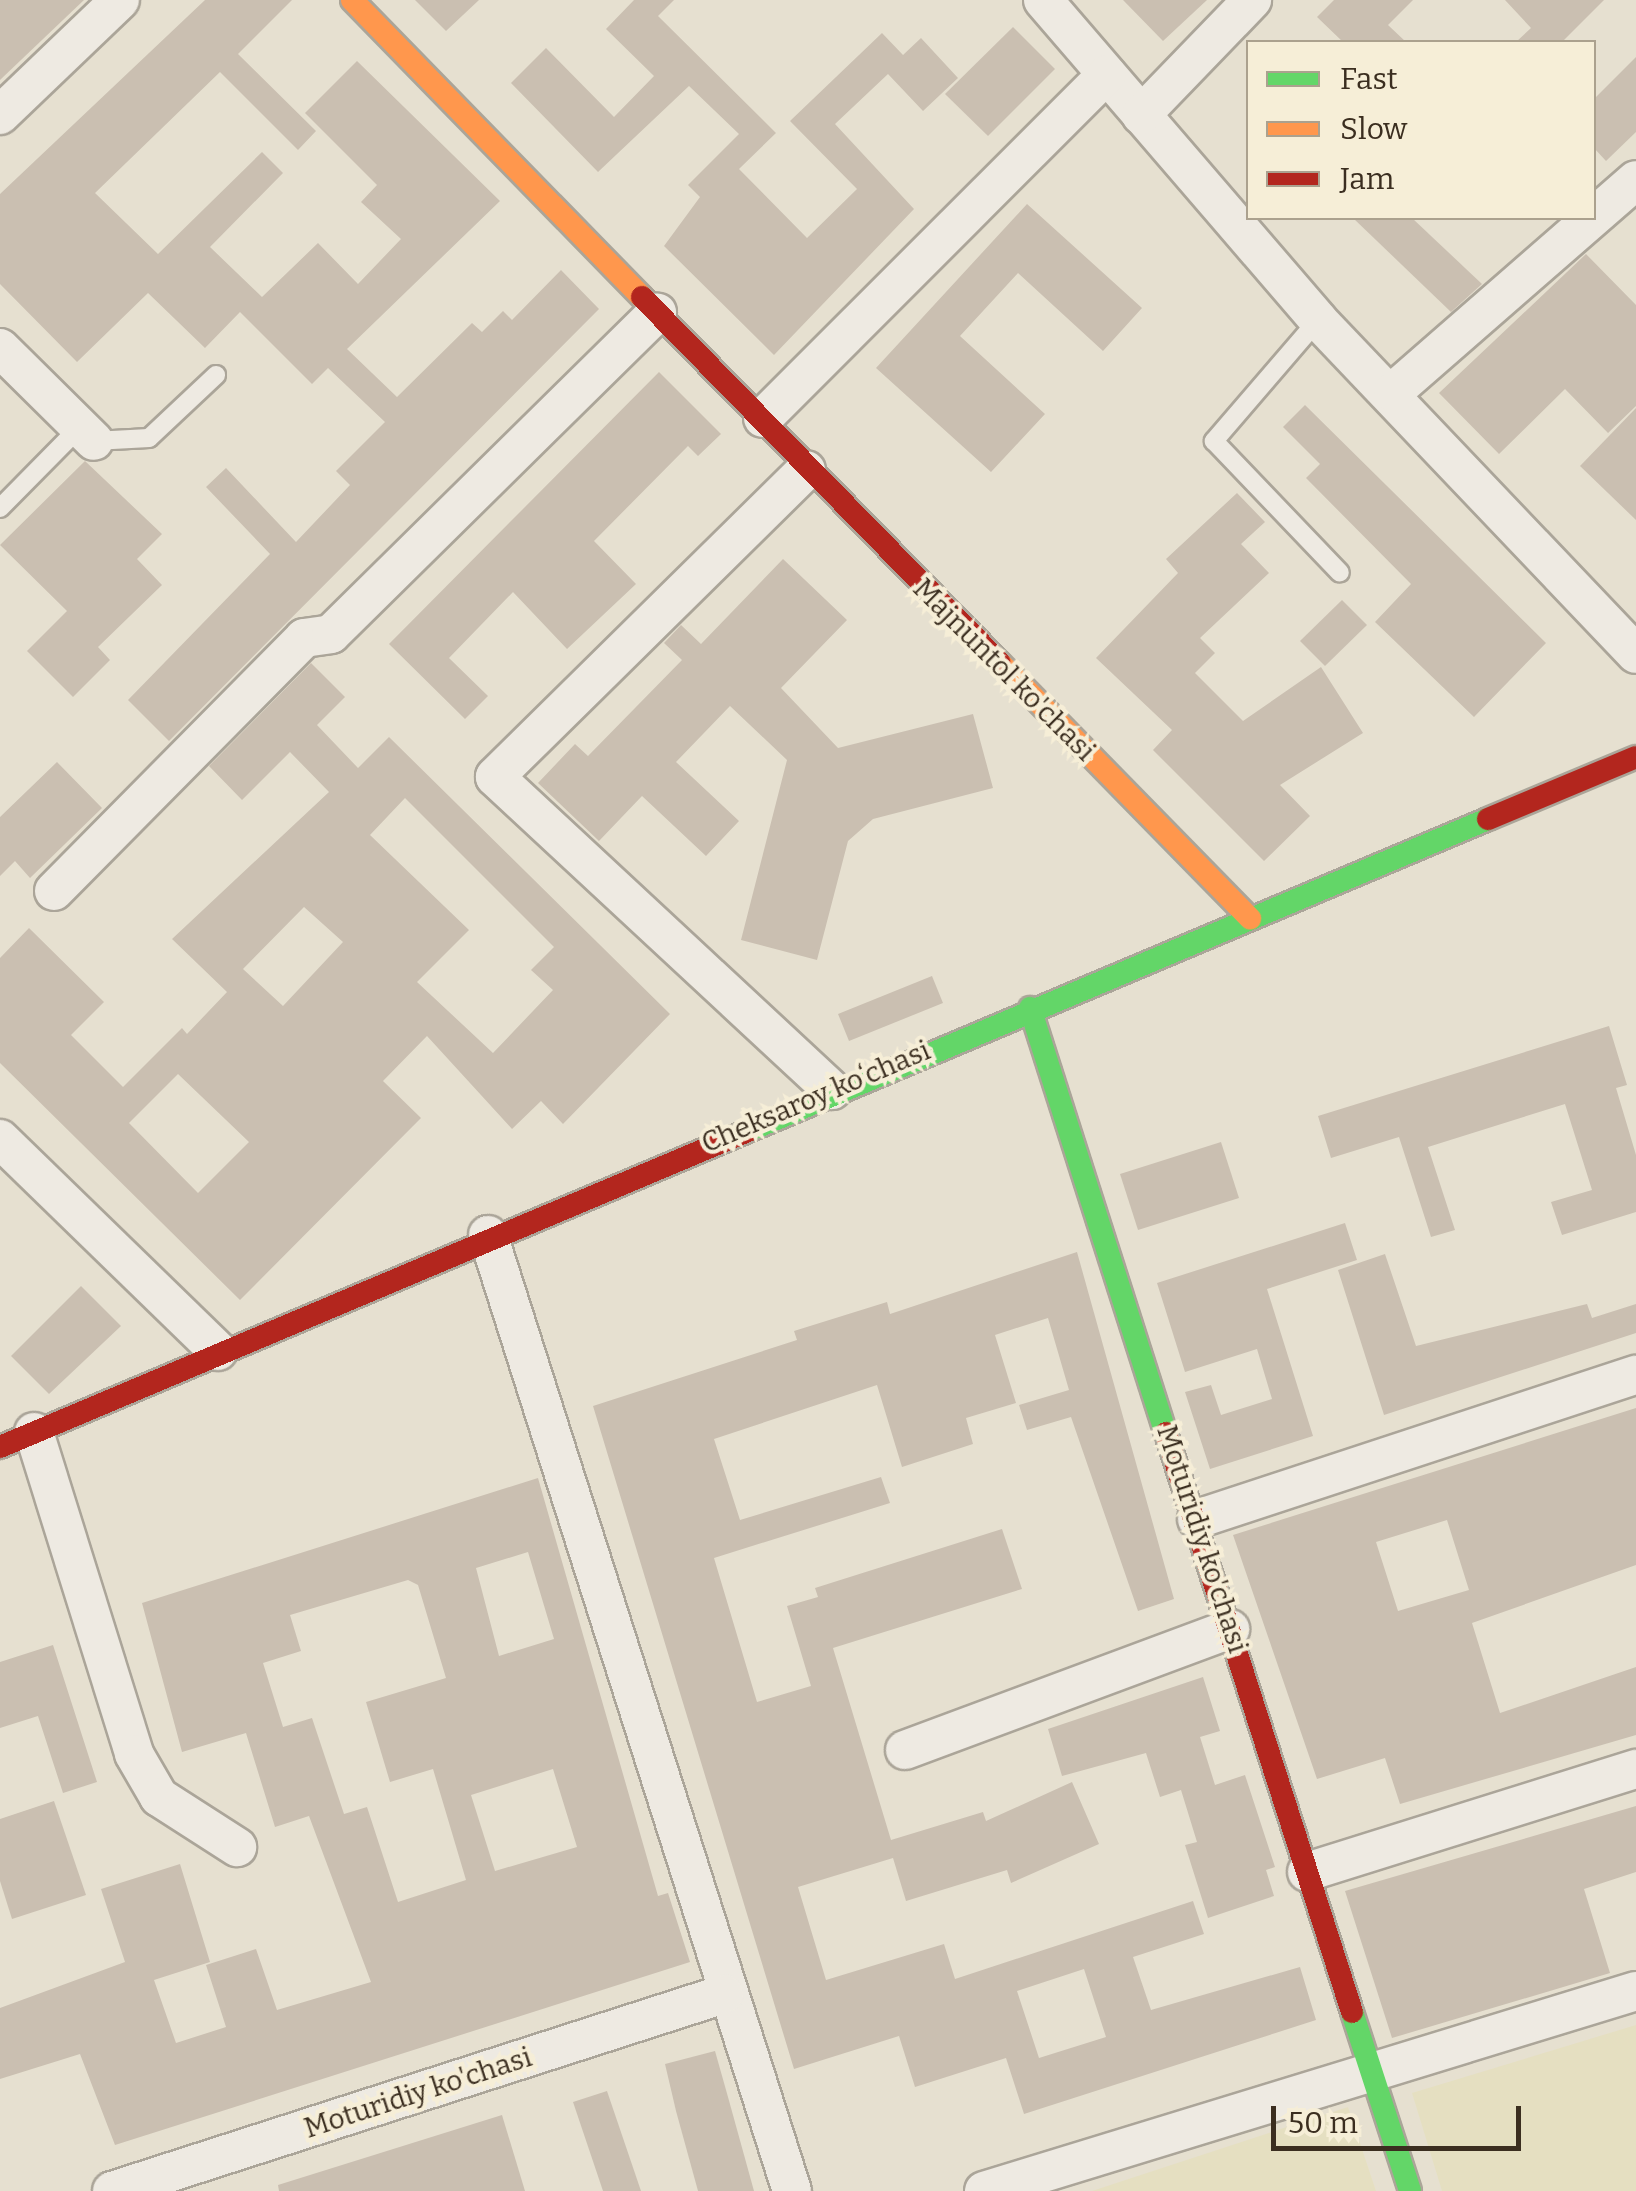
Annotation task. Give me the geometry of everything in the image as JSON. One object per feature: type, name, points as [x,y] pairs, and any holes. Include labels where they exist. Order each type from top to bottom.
[{"type":"street","points":[[0,115],[120,0]]},
{"type":"street","name":"Majnuntol ko'chasi","points":[[352,0],[763,418],[806,470],[1250,918]]},
{"type":"street","points":[[1043,0],[1318,320],[1393,392],[1636,654]]},
{"type":"street","points":[[1141,115],[1252,0]]},
{"type":"street","points":[[763,418],[1106,74]]},
{"type":"street","points":[[1596,215],[1636,180]]},
{"type":"street","points":[[1393,392],[1590,220]]},
{"type":"street","points":[[54,891],[304,638],[331,634],[657,312]]},
{"type":"street","points":[[0,348],[87,434]]},
{"type":"street","points":[[806,470],[495,777],[832,1090]]},
{"type":"street","name":"Cheksaroy koʻchasi","points":[[17,1440],[832,1090],[1636,757]]},
{"type":"street","name":"Moturidiy ko'chasi","points":[[1030,1008],[1196,1519],[1368,2071],[1410,2191]]},
{"type":"street","points":[[0,1139],[218,1351]]},
{"type":"street","points":[[488,1236],[724,1994],[792,2191]]},
{"type":"street","points":[[1196,1519],[1636,1375]]},
{"type":"street","points":[[17,1440],[134,1754],[159,1796],[237,1846]]},
{"type":"street","points":[[905,1750],[1230,1628]]},
{"type":"street","points":[[1308,1872],[1636,1769]]},
{"type":"street","points":[[984,2191],[1636,1991]]},
{"type":"street","name":"Moturidiy ko'chasi","points":[[112,2191],[724,1994]]},
{"type":"lane","points":[[1318,320],[1214,441],[1340,573]]},
{"type":"lane","points":[[0,508],[87,434],[149,438],[216,375]]},
{"type":"shaded area","points":[[1636,2025],[1636,2191],[1442,2191],[1412,2093]]},
{"type":"shaded area","points":[[1348,2107],[1376,2191],[1092,2191]]},
{"type":"building","points":[[0,0],[84,0],[0,80]]},
{"type":"building","points":[[205,0],[292,0],[238,54],[316,131],[298,150],[220,72],[95,193],[158,254],[262,152],[283,173],[210,247],[262,297],[318,243],[358,284],[401,239],[361,202],[377,185],[305,113],[357,61],[500,201],[347,349],[397,397],[472,323],[482,332],[503,311],[512,320],[561,270],[599,309],[169,741],[128,700],[270,554],[206,487],[226,468],[296,542],[350,485],[336,471],[385,422],[328,368],[312,384],[240,312],[205,348],[148,293],[77,362],[0,284],[0,194]]},
{"type":"building","points":[[415,0],[479,0],[446,31]]},
{"type":"building","points":[[634,0],[674,0],[658,16],[776,133],[739,169],[807,238],[857,189],[790,121],[882,33],[903,55],[921,38],[958,78],[923,111],[888,74],[835,124],[914,209],[774,355],[664,246],[700,197],[688,185],[739,134],[689,86],[598,172],[511,83],[546,48],[614,117],[654,76],[606,29]]},
{"type":"building","points":[[1123,0],[1207,0],[1163,41]]},
{"type":"building","points":[[1334,0],[1413,0],[1388,25],[1404,40],[1341,40],[1317,17]]},
{"type":"building","points":[[1505,0],[1604,0],[1564,40],[1518,40],[1531,28]]},
{"type":"building","points":[[1013,27],[1055,69],[988,136],[945,94]]},
{"type":"building","points":[[1636,57],[1636,132],[1606,161],[1596,150],[1596,97]]},
{"type":"building","points":[[1027,204],[1142,308],[1103,351],[1018,273],[960,336],[1045,414],[991,472],[876,368]]},
{"type":"building","points":[[1355,220],[1414,220],[1482,284],[1451,312]]},
{"type":"building","points":[[1586,254],[1636,305],[1636,406],[1608,433],[1565,389],[1499,454],[1439,393]]},
{"type":"building","points":[[659,372],[721,434],[698,456],[688,446],[594,541],[636,584],[567,649],[513,592],[449,658],[488,696],[465,719],[389,644]]},
{"type":"building","points":[[1305,405],[1546,643],[1474,717],[1375,622],[1411,584],[1306,478],[1320,464],[1283,427]]},
{"type":"building","points":[[1636,408],[1636,520],[1580,466]]},
{"type":"building","points":[[85,461],[162,534],[137,559],[162,585],[98,647],[110,660],[73,697],[27,651],[67,611],[0,545]]},
{"type":"building","points":[[1237,493],[1265,522],[1241,544],[1269,573],[1200,638],[1215,653],[1195,673],[1243,721],[1321,667],[1363,733],[1280,785],[1310,816],[1264,861],[1153,750],[1172,730],[1096,658],[1178,573],[1166,559]]},
{"type":"building","points":[[783,559],[847,620],[781,688],[838,748],[973,714],[993,788],[873,819],[848,841],[817,960],[741,940],[787,760],[730,706],[676,762],[739,821],[706,856],[642,796],[599,841],[538,783],[575,744],[588,756],[682,660],[664,643],[681,625],[701,644]]},
{"type":"building","points":[[1342,600],[1367,625],[1325,666],[1300,641]]},
{"type":"building","points":[[311,663],[345,697],[317,725],[358,768],[389,737],[670,1014],[563,1124],[541,1101],[512,1129],[427,1036],[383,1081],[421,1118],[240,1300],[0,1063],[0,958],[29,928],[104,1002],[71,1035],[123,1087],[182,1028],[187,1034],[227,992],[172,939],[329,792],[290,752],[242,800],[209,766]],"holes":[[[405,798],[554,947],[531,970],[553,990],[493,1053],[417,982],[469,930],[370,835]],[[304,907],[343,942],[283,1006],[243,969]],[[178,1074],[249,1142],[198,1193],[129,1123]]]},
{"type":"building","points":[[57,762],[102,808],[30,878],[15,861],[0,876],[0,817]]},
{"type":"building","points":[[932,976],[943,1003],[849,1041],[838,1014]]},
{"type":"building","points":[[1609,1026],[1627,1085],[1616,1088],[1636,1155],[1636,1212],[1562,1235],[1551,1202],[1592,1190],[1565,1104],[1428,1147],[1455,1230],[1431,1237],[1399,1137],[1331,1158],[1318,1116]]},
{"type":"building","points":[[1221,1142],[1239,1198],[1138,1230],[1120,1174]]},
{"type":"building","points":[[1345,1223],[1357,1260],[1267,1289],[1313,1436],[1210,1469],[1185,1392],[1211,1385],[1221,1415],[1272,1399],[1257,1349],[1185,1372],[1157,1283]]},
{"type":"building","points":[[1077,1252],[1174,1599],[1138,1611],[1071,1417],[1027,1430],[1019,1405],[1069,1390],[1048,1318],[995,1335],[1016,1403],[966,1418],[973,1444],[902,1467],[877,1385],[714,1439],[740,1520],[881,1477],[890,1503],[714,1558],[757,1702],[811,1686],[787,1606],[818,1597],[815,1588],[1002,1529],[1022,1589],[833,1648],[891,1840],[983,1812],[986,1821],[1072,1782],[1099,1844],[1011,1883],[1007,1870],[906,1901],[893,1858],[798,1887],[826,1980],[944,1944],[955,1979],[1193,1901],[1204,1934],[1133,1957],[1151,2010],[1300,1967],[1316,2020],[1024,2114],[1006,2058],[915,2087],[899,2036],[794,2069],[593,1406],[797,1340],[794,1331],[887,1302],[890,1314]],"holes":[[[1084,1969],[1106,2037],[1039,2058],[1017,1991]]]},
{"type":"building","points":[[1385,1254],[1416,1346],[1587,1304],[1592,1318],[1636,1304],[1636,1333],[1384,1415],[1338,1270]]},
{"type":"building","points":[[81,1286],[121,1326],[49,1394],[11,1356]]},
{"type":"building","points":[[1636,1408],[1636,1565],[1472,1623],[1500,1713],[1636,1667],[1636,1735],[1400,1804],[1385,1758],[1317,1779],[1233,1535]],"holes":[[[1447,1520],[1469,1590],[1398,1611],[1376,1542]]]},
{"type":"building","points":[[538,1478],[658,1896],[668,1893],[690,1962],[115,2145],[80,2054],[0,2079],[0,2008],[125,1962],[101,1889],[180,1864],[210,1962],[154,1980],[176,2043],[226,2027],[206,1965],[256,1949],[277,2010],[371,1982],[309,1816],[275,1827],[246,1733],[182,1752],[142,1603]],"holes":[[[528,1552],[554,1639],[499,1656],[476,1568]],[[408,1580],[418,1585],[446,1678],[366,1702],[390,1782],[433,1769],[466,1880],[398,1902],[367,1807],[344,1814],[312,1718],[283,1727],[263,1663],[301,1651],[290,1615]],[[553,1769],[577,1847],[495,1871],[471,1795]]]},
{"type":"building","points":[[53,1645],[97,1782],[63,1793],[38,1716],[0,1728],[0,1662]]},
{"type":"building","points":[[1203,1677],[1220,1731],[1200,1737],[1215,1785],[1245,1775],[1275,1867],[1266,1870],[1274,1896],[1208,1918],[1185,1845],[1197,1842],[1181,1790],[1160,1797],[1146,1753],[1062,1776],[1048,1729]]},
{"type":"building","points":[[54,1801],[86,1895],[12,1919],[0,1881],[0,1819]]},
{"type":"building","points":[[1636,1806],[1636,1872],[1584,1889],[1610,1973],[1392,2038],[1345,1891]]},
{"type":"building","points":[[715,2051],[754,2191],[698,2191],[665,2064]]},
{"type":"building","points":[[607,2091],[641,2191],[603,2191],[573,2102]]},
{"type":"building","points":[[502,2115],[525,2191],[279,2191],[278,2185]]},
{"type":"traffic: fast","points":[[748,1131],[1488,819]]},
{"type":"traffic: fast","points":[[1030,1008],[1166,1433]]},
{"type":"traffic: fast","points":[[1352,2012],[1410,2191]]},
{"type":"traffic: slow","points":[[352,0],[642,297]]},
{"type":"traffic: slow","points":[[999,662],[1250,918]]},
{"type":"traffic: jam","points":[[642,297],[999,662]]},
{"type":"traffic: jam","points":[[1488,819],[1636,757]]},
{"type":"traffic: jam","points":[[0,1447],[748,1131]]},
{"type":"traffic: jam","points":[[1166,1433],[1352,2012]]}]
